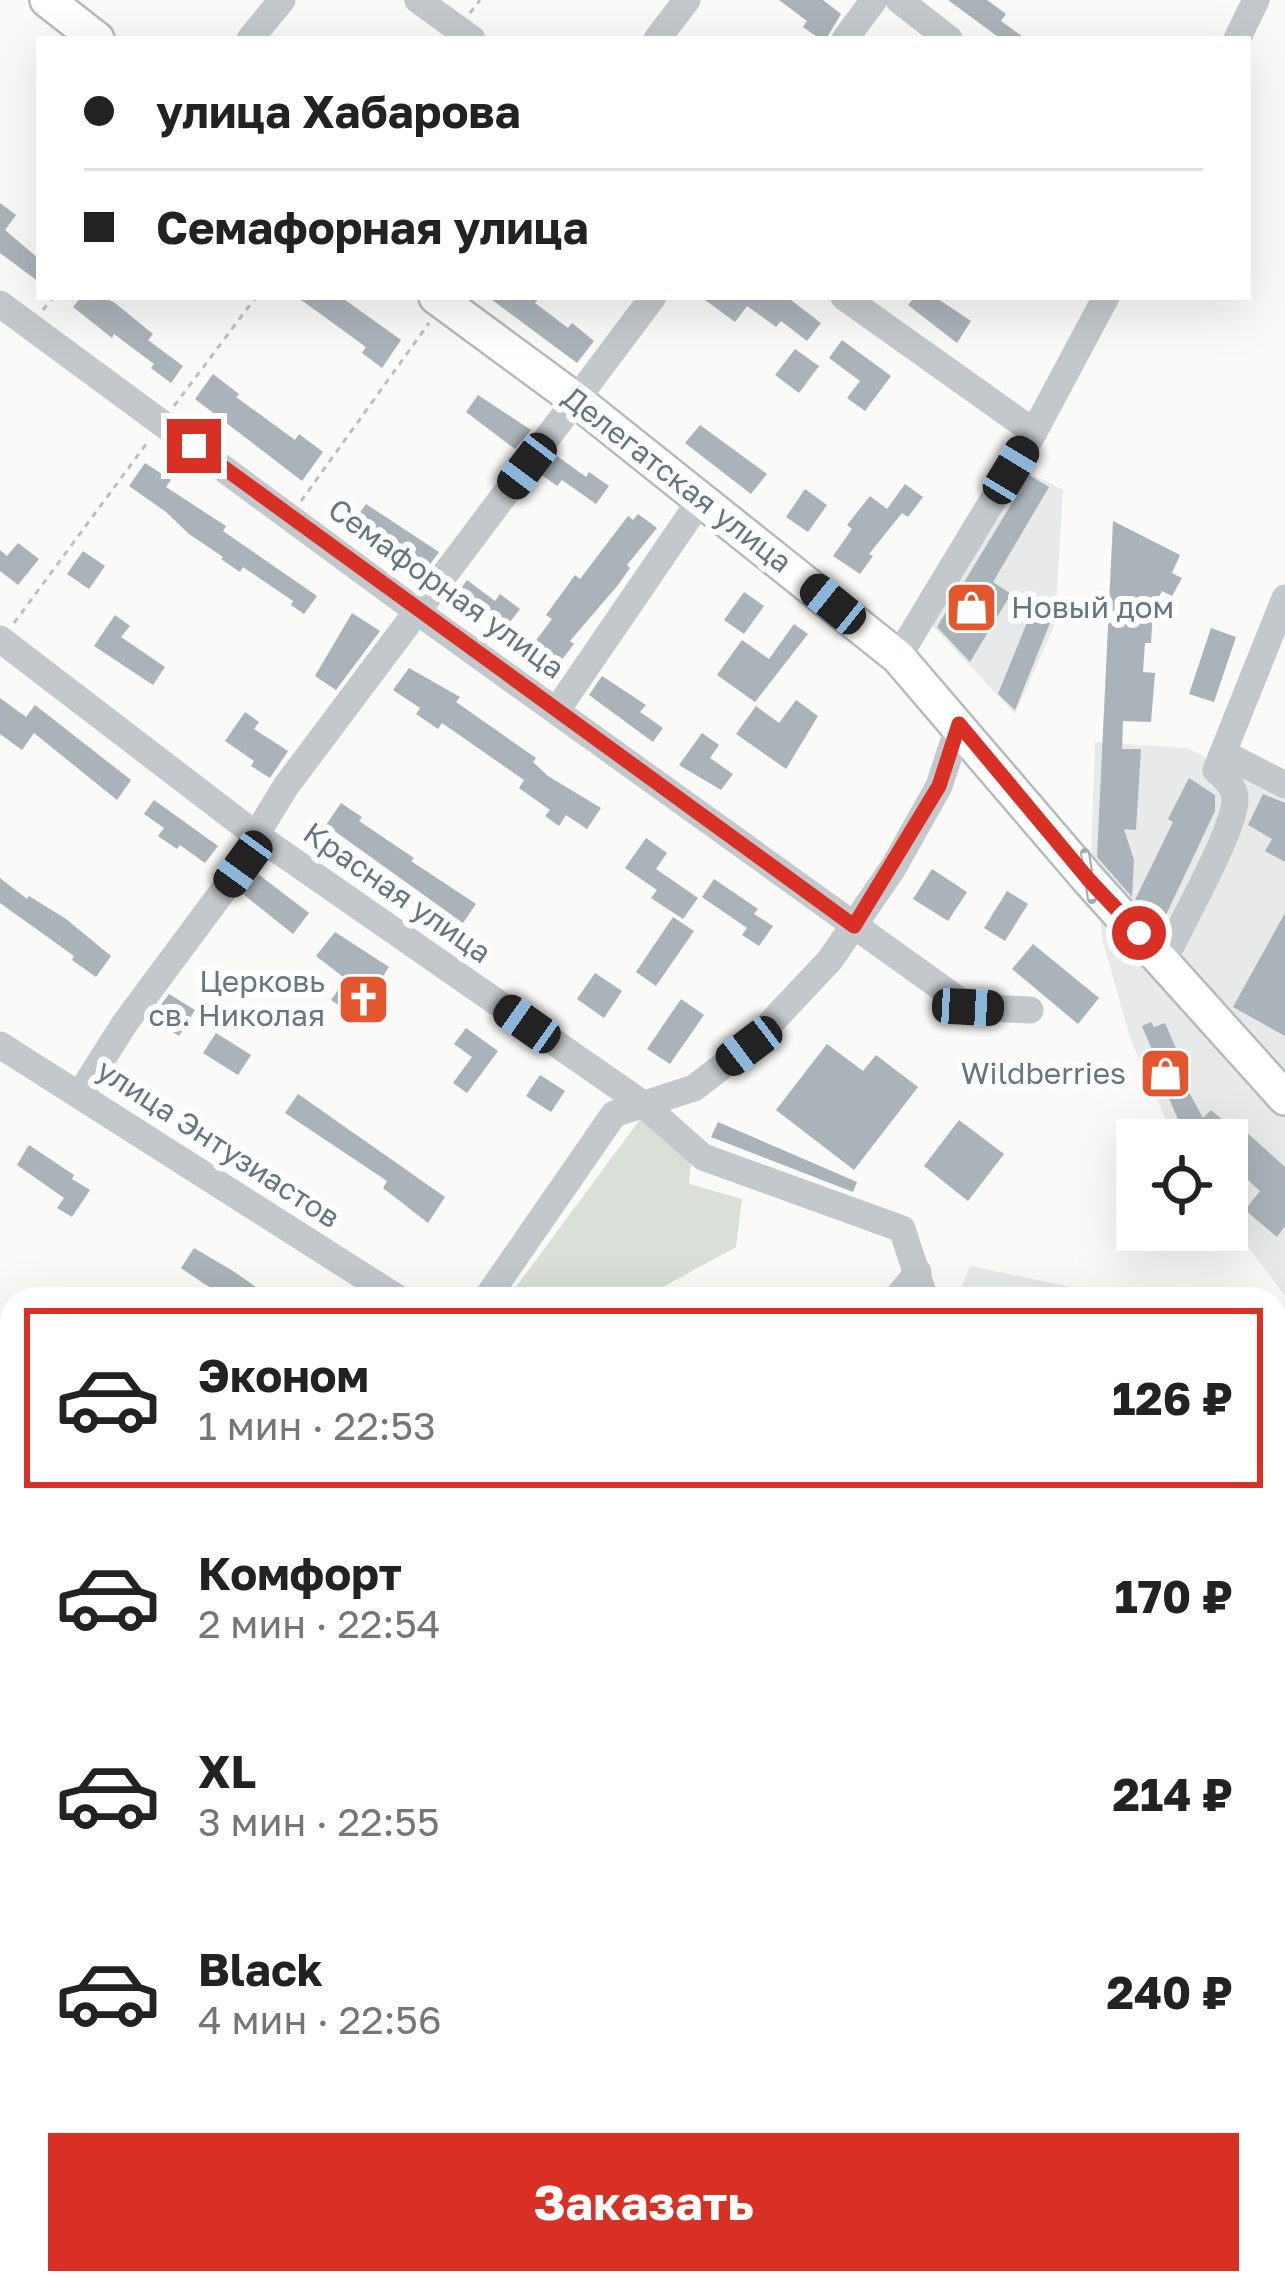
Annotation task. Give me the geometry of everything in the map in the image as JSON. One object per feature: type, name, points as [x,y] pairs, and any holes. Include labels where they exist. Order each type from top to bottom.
[{"type":"main road","points":[[47,0],[93,36]]},
{"type":"main road","name":"Делегатская улица","points":[[443,300],[898,656],[1089,880],[1285,1098]]},
{"type":"street","points":[[252,36],[282,0]]},
{"type":"street","points":[[418,0],[460,36]]},
{"type":"street","points":[[658,36],[687,0]]},
{"type":"street","points":[[847,36],[874,0]]},
{"type":"street","points":[[899,0],[946,36]]},
{"type":"street","points":[[1238,36],[1256,0]]},
{"type":"street","points":[[80,1094],[125,1023],[243,864],[286,786],[651,300]]},
{"type":"street","points":[[848,300],[1034,432]]},
{"type":"street","points":[[898,656],[1034,432],[1104,300]]},
{"type":"street","name":"Семафорная улица","points":[[0,304],[968,1007],[1030,1010]]},
{"type":"street","points":[[557,710],[702,498]]},
{"type":"street","points":[[1164,960],[1235,803],[1219,761],[1285,598]]},
{"type":"street","name":"Красная улица","points":[[0,640],[256,835],[643,1104],[703,1157],[902,1229],[921,1286]]},
{"type":"street","points":[[494,1287],[614,1114],[694,1088],[749,1046],[830,960],[939,786],[959,724]]},
{"type":"street","points":[[1219,761],[1285,785]]},
{"type":"street","name":"улица Энтузиастов","points":[[0,1045],[380,1287]]},
{"type":"path","points":[[0,640],[254,300]]},
{"type":"path","points":[[290,516],[441,300]]},
{"type":"shaded area","points":[[1022,469],[1063,490],[1055,624],[1015,714],[930,623]]},
{"type":"shaded area","points":[[1095,742],[1187,748],[1285,798],[1285,1287],[1278,1287],[1248,1247],[1248,1119],[1166,1119],[1131,1041],[1103,942],[1091,854]]},
{"type":"shaded area","points":[[644,1114],[692,1152],[689,1184],[742,1199],[736,1247],[663,1287],[516,1287]]},
{"type":"shaded area","points":[[970,1266],[1072,1287],[962,1287]]},
{"type":"building","points":[[779,0],[823,0],[841,14],[828,36],[816,36],[803,27],[807,21]]},
{"type":"building","points":[[948,0],[987,0],[1006,14],[1001,21],[1022,36],[997,36]]},
{"type":"building","points":[[0,203],[16,215],[5,230],[36,256],[36,280],[0,253]]},
{"type":"building","points":[[79,300],[115,303],[153,334],[148,340],[183,366],[171,383],[151,368],[154,364],[73,307]]},
{"type":"building","points":[[301,300],[345,300],[401,340],[382,368],[362,353],[366,347]]},
{"type":"building","points":[[492,300],[538,300],[535,303],[568,328],[572,323],[594,341],[577,363]]},
{"type":"building","points":[[705,300],[791,300],[821,323],[807,341],[781,321],[776,327],[747,306],[735,322]]},
{"type":"building","points":[[912,300],[940,300],[971,321],[957,343],[908,305]]},
{"type":"building","points":[[842,340],[891,376],[865,411],[847,398],[860,381],[829,358]]},
{"type":"building","points":[[795,349],[819,366],[799,393],[775,375]]},
{"type":"building","points":[[213,374],[295,440],[299,434],[323,452],[302,481],[195,399]]},
{"type":"building","points":[[478,395],[531,430],[515,449],[466,412]]},
{"type":"building","points":[[700,425],[767,474],[751,494],[685,443]]},
{"type":"building","points":[[557,456],[586,477],[589,472],[609,486],[596,504],[562,480],[557,486],[542,475]]},
{"type":"building","points":[[145,463],[171,480],[166,487],[317,596],[304,614],[243,567],[240,572],[221,559],[129,486]]},
{"type":"building","points":[[1029,475],[1049,487],[993,582],[1011,594],[970,662],[937,627]]},
{"type":"building","points":[[905,484],[923,497],[908,517],[902,513],[869,554],[873,556],[860,574],[833,556],[852,529],[847,525],[870,496],[887,509]]},
{"type":"building","points":[[805,489],[827,505],[808,532],[786,517]]},
{"type":"building","points":[[366,504],[439,552],[422,575],[402,560],[407,554],[355,519]]},
{"type":"building","points":[[638,514],[657,528],[627,565],[630,568],[618,585],[570,641],[574,644],[557,666],[531,647],[552,619],[546,615],[628,516],[633,520]]},
{"type":"building","points":[[1113,521],[1180,555],[1172,573],[1182,578],[1172,596],[1162,591],[1153,609],[1151,643],[1145,643],[1143,672],[1155,673],[1151,722],[1123,721],[1122,749],[1141,749],[1136,830],[1124,829],[1134,860],[1132,897],[1097,857]]},
{"type":"building","points":[[18,543],[39,559],[18,585],[0,571],[0,550],[7,556]]},
{"type":"building","points":[[83,551],[105,566],[89,589],[67,574]]},
{"type":"building","points":[[467,580],[495,601],[500,594],[520,609],[503,631],[456,595]]},
{"type":"building","points":[[744,592],[764,606],[744,634],[724,620]]},
{"type":"building","points":[[1032,610],[1052,618],[1015,710],[998,694]]},
{"type":"building","points":[[352,613],[380,631],[336,690],[315,676]]},
{"type":"building","points":[[115,615],[130,626],[121,637],[165,667],[153,685],[94,646]]},
{"type":"building","points":[[794,624],[808,634],[755,702],[717,675],[742,640],[769,659]]},
{"type":"building","points":[[1211,628],[1236,637],[1214,702],[1189,694]]},
{"type":"building","points":[[409,668],[460,697],[456,702],[536,758],[533,762],[548,776],[601,808],[587,829],[566,815],[559,826],[545,816],[550,810],[519,788],[524,780],[442,723],[438,729],[416,714],[420,708],[393,690]]},
{"type":"building","points":[[602,676],[646,705],[640,712],[663,728],[653,742],[589,695]]},
{"type":"building","points":[[0,698],[26,717],[35,705],[131,780],[117,800],[34,733],[22,750],[0,734]]},
{"type":"building","points":[[796,700],[818,716],[786,769],[736,734],[756,706],[779,723]]},
{"type":"building","points":[[245,712],[259,722],[254,729],[288,751],[270,778],[225,741]]},
{"type":"building","points":[[702,733],[719,745],[710,758],[733,774],[721,790],[679,765]]},
{"type":"building","points":[[1189,778],[1215,795],[1215,811],[1164,919],[1153,920],[1135,900]]},
{"type":"building","points":[[1263,794],[1285,803],[1285,862],[1265,851],[1272,839],[1248,825]]},
{"type":"building","points":[[154,800],[218,846],[205,863],[158,836],[164,828],[144,814]]},
{"type":"building","points":[[341,803],[414,858],[411,861],[476,904],[463,923],[326,825]]},
{"type":"building","points":[[646,838],[667,853],[656,869],[698,898],[683,919],[651,898],[657,890],[625,868]]},
{"type":"building","points":[[932,869],[967,892],[948,921],[913,899]]},
{"type":"building","points":[[258,874],[309,913],[293,934],[243,894]]},
{"type":"building","points":[[0,878],[66,919],[111,956],[96,977],[0,903]]},
{"type":"building","points":[[714,879],[758,909],[754,914],[773,926],[759,946],[742,935],[747,928],[702,897]]},
{"type":"building","points":[[1007,891],[1028,904],[1005,941],[984,928]]},
{"type":"building","points":[[1285,913],[1285,1036],[1233,1007]]},
{"type":"building","points":[[673,917],[694,931],[656,986],[636,972]]},
{"type":"building","points":[[335,932],[389,967],[356,1017],[331,1000],[346,979],[316,956]]},
{"type":"building","points":[[1033,944],[1099,998],[1078,1024],[1012,969]]},
{"type":"building","points":[[595,973],[622,991],[604,1018],[577,999]]},
{"type":"building","points":[[169,994],[195,1010],[179,1036],[151,1018]]},
{"type":"building","points":[[681,999],[704,1015],[670,1064],[647,1049]]},
{"type":"building","points":[[1165,1023],[1178,1053],[1170,1057],[1203,1118],[1211,1110],[1222,1119],[1178,1119],[1164,1087],[1159,1089],[1149,1068],[1158,1064],[1142,1026]]},
{"type":"building","points":[[466,1028],[498,1051],[467,1093],[453,1083],[472,1057],[454,1044]]},
{"type":"building","points":[[216,1033],[251,1055],[238,1075],[203,1053]]},
{"type":"building","points":[[827,1044],[863,1071],[876,1055],[918,1087],[854,1170],[776,1110]]},
{"type":"building","points":[[540,1075],[565,1091],[551,1112],[526,1096]]},
{"type":"building","points":[[298,1094],[445,1197],[428,1223],[383,1188],[387,1181],[285,1113]]},
{"type":"building","points":[[959,1120],[1004,1154],[968,1201],[924,1166]]},
{"type":"building","points":[[718,1122],[857,1182],[853,1192],[711,1137]]},
{"type":"building","points":[[1248,1134],[1285,1167],[1285,1226],[1277,1237],[1248,1213],[1260,1191],[1248,1180]]},
{"type":"building","points":[[29,1145],[90,1190],[72,1217],[57,1208],[64,1198],[17,1165]]},
{"type":"building","points":[[194,1248],[256,1287],[210,1287],[181,1268]]},
{"type":"railway","points":[[1085,853],[1092,899]]},
{"type":"place","name":"Новый дом","points":[[972,608]]},
{"type":"place","name":"Церковь св. Николая","points":[[364,999]]},
{"type":"place","name":"Wildberries","points":[[1165,1074]]},
{"type":"route","points":[[194,446],[854,926],[939,786],[959,724],[1139,933]]}]
